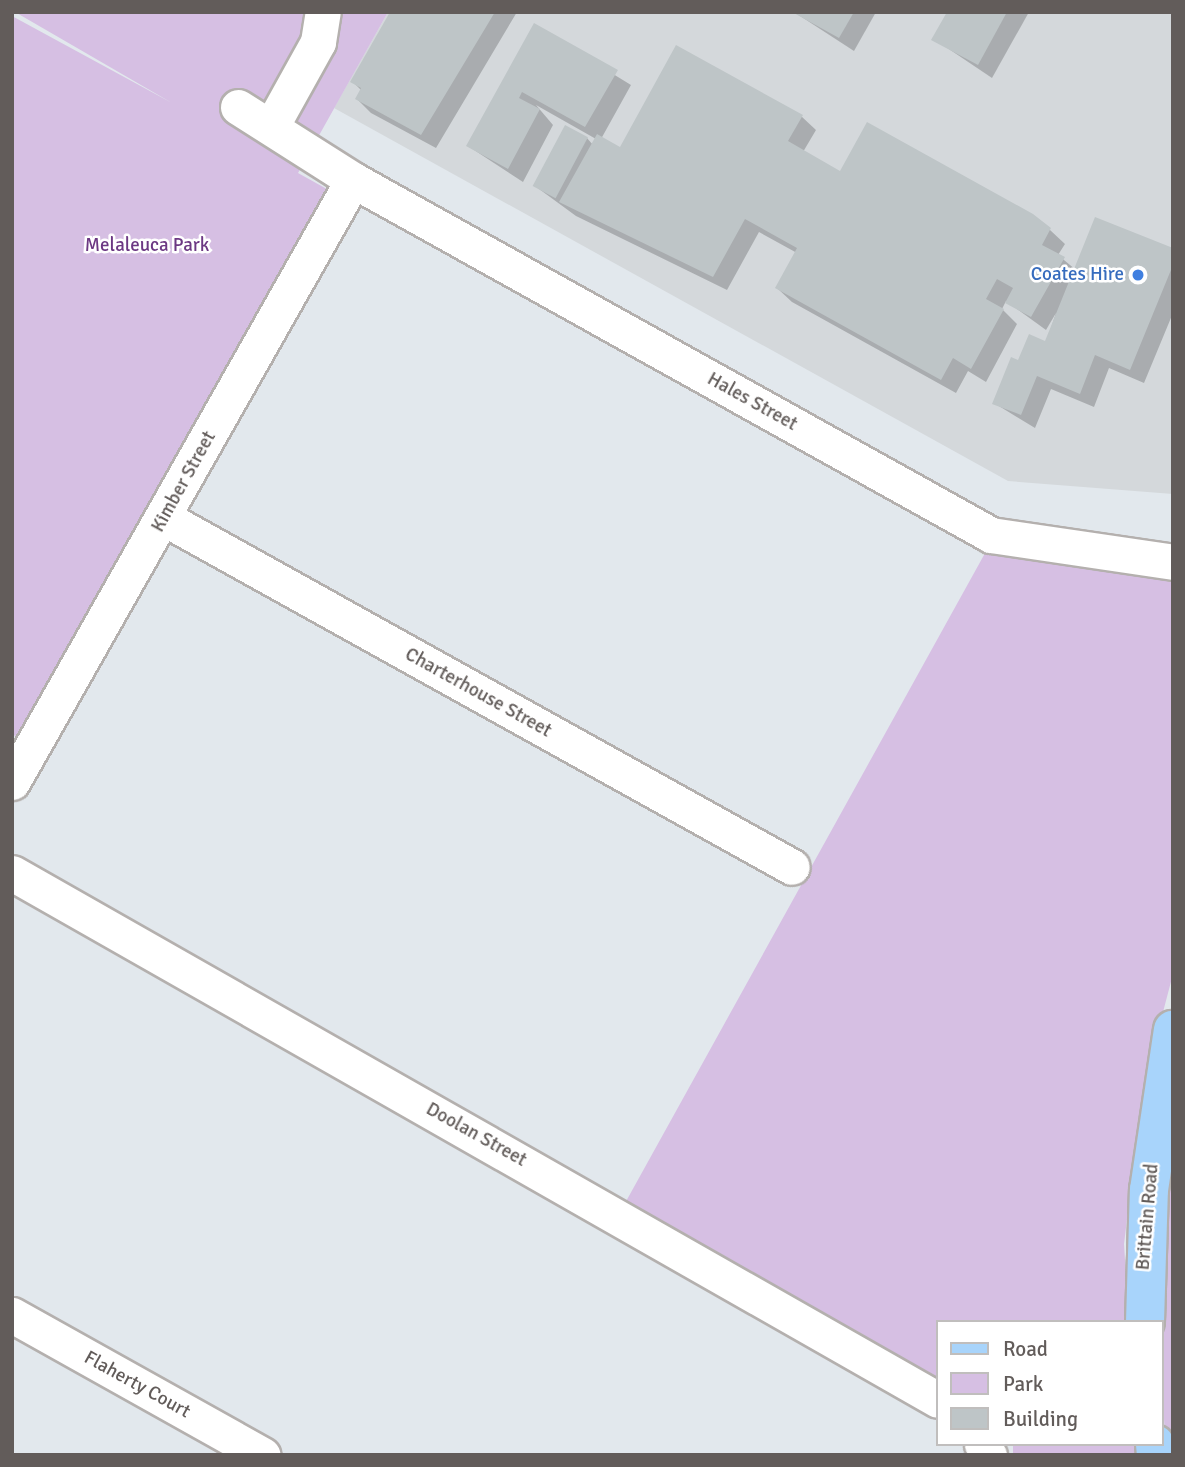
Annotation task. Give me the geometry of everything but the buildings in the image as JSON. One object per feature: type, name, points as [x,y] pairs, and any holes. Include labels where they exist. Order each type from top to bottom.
[{"type":"main road","name":"Brittain Road","points":[[1145,1320],[1149,1190],[1173,1030]]},
{"type":"street","points":[[272,125],[318,42],[323,12]]},
{"type":"street","name":"Hales Street","points":[[238,107],[272,125],[353,180],[991,536],[1173,562]]},
{"type":"street","name":"Kimber Street","points":[[13,777],[163,518],[353,180]]},
{"type":"street","name":"Charterhouse Street","points":[[163,518],[792,867]]},
{"type":"street","name":"Doolan Street","points":[[12,873],[936,1399]]},
{"type":"street","name":"Flaherty Court","points":[[12,1315],[262,1455]]},
{"type":"shaded area","points":[[388,12],[1173,12],[1173,494],[1008,481],[334,108]]},
{"type":"green space","name":"Melaleuca Park","points":[[15,12],[388,12],[298,173],[334,193],[25,742],[12,734],[12,16],[172,103]]},
{"type":"green space","points":[[989,546],[1173,578],[1173,974],[1147,1073],[1132,1178],[1124,1244],[1129,1320],[936,1320],[936,1387],[624,1205]]},
{"type":"green space","points":[[1173,1116],[1173,1455],[1166,1452],[1164,1320],[1158,1320],[1156,1286]]},
{"type":"green space","points":[[1013,1446],[1137,1446],[1137,1455],[1013,1455]]},
{"type":"place","name":"Coates Hire","points":[[1138,275]]}]
